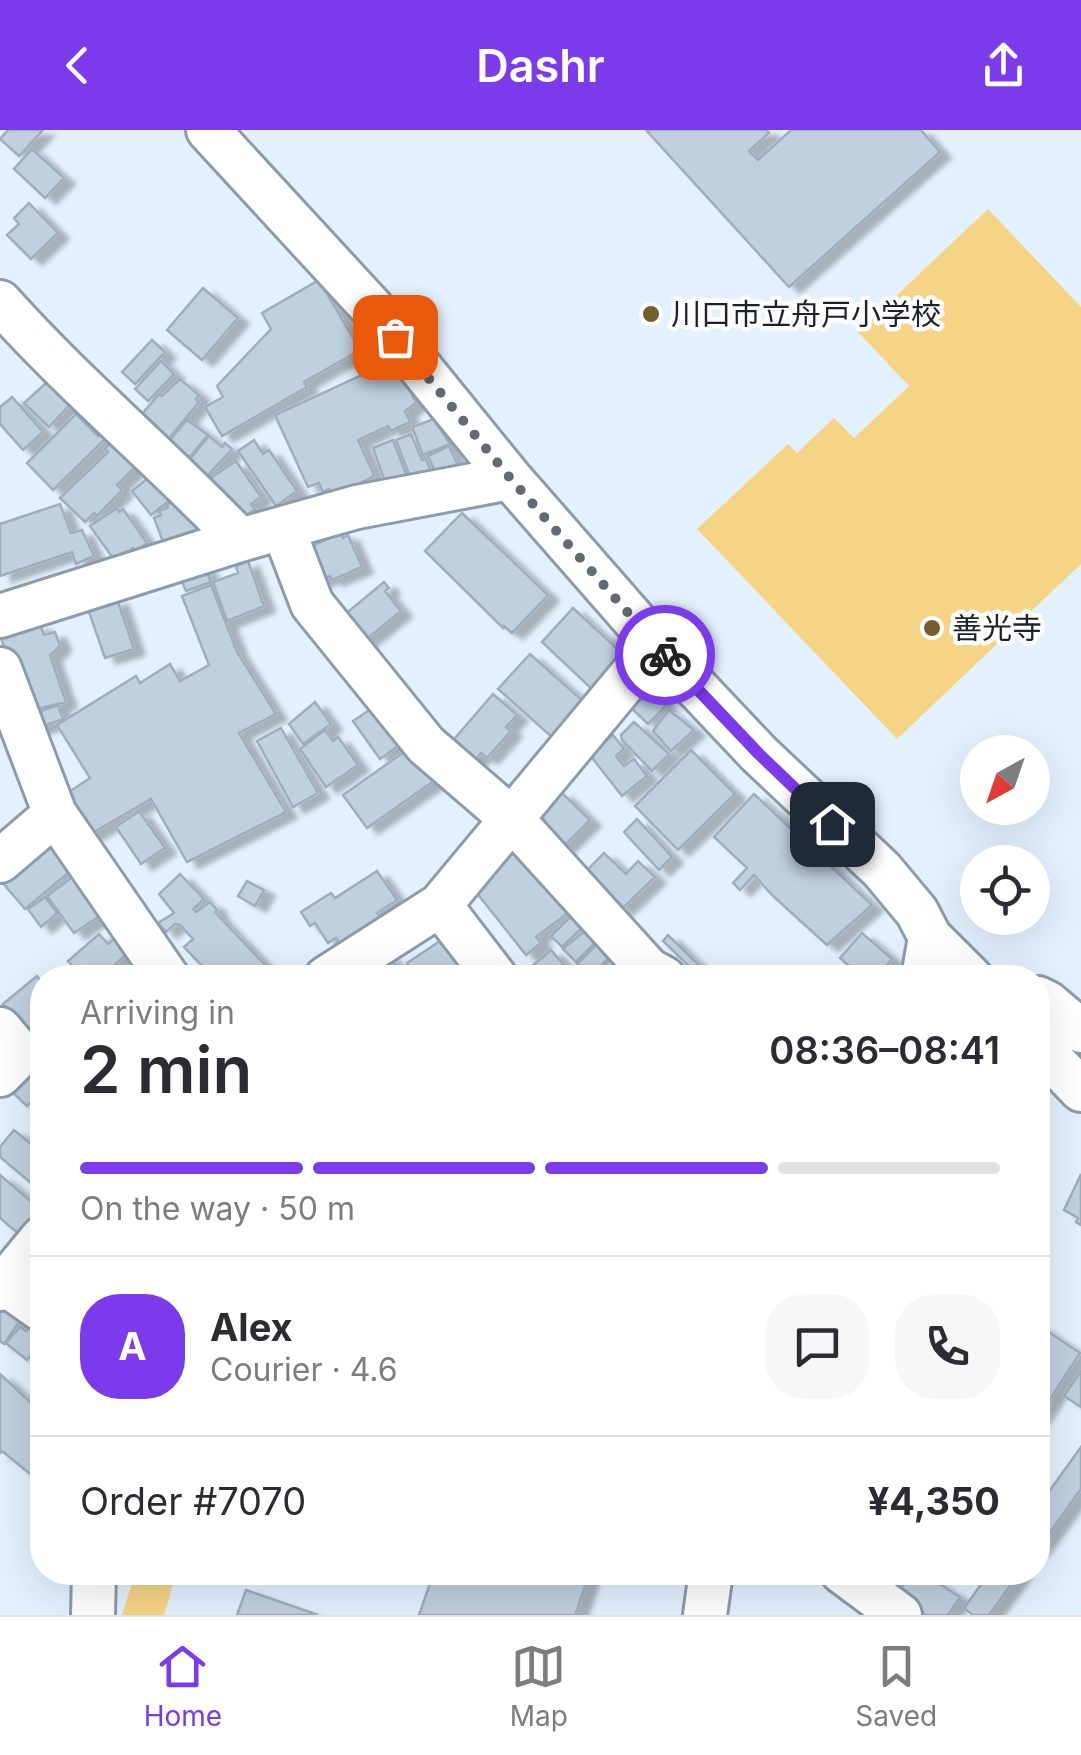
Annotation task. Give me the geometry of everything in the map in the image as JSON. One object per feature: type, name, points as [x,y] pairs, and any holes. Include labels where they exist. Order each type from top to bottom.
[{"type":"street","points":[[208,130],[372,308],[510,478],[656,645],[759,754],[882,870],[917,912],[953,965]]},
{"type":"street","points":[[0,302],[41,348],[240,540]]},
{"type":"street","points":[[0,616],[283,528],[358,508],[510,478]]},
{"type":"street","points":[[283,528],[312,604],[426,745],[513,820],[644,965]]},
{"type":"street","points":[[346,965],[440,905],[656,645]]},
{"type":"street","points":[[0,669],[55,814],[159,965]]},
{"type":"street","points":[[0,861],[55,814]]},
{"type":"street","points":[[440,905],[486,965]]},
{"type":"street","points":[[1050,1005],[1081,1030]]},
{"type":"street","points":[[0,1029],[21,1054],[0,1075]]},
{"type":"street","points":[[1050,1058],[1081,1090]]},
{"type":"street","points":[[30,1253],[2,1287],[30,1303]]},
{"type":"street","points":[[93,1615],[94,1585]]},
{"type":"street","points":[[705,1615],[709,1585]]},
{"type":"street","points":[[860,1585],[900,1615]]},
{"type":"shaded area","name":"善光寺","points":[[988,209],[1081,307],[1081,564],[897,739],[697,529],[788,444],[797,453],[834,418],[854,438],[909,386],[858,332]]},
{"type":"shaded area","points":[[131,1585],[173,1585],[164,1615],[122,1615]]},
{"type":"building","points":[[8,130],[43,130],[19,156],[0,139]]},
{"type":"building","points":[[646,130],[766,130],[769,133],[749,151],[758,160],[791,130],[921,130],[940,152],[789,287]]},
{"type":"building","points":[[32,149],[64,178],[45,198],[14,169]]},
{"type":"building","points":[[29,203],[58,233],[31,259],[7,235],[19,224],[14,218]]},
{"type":"building","points":[[319,280],[360,350],[304,382],[307,387],[222,436],[205,407],[223,397],[217,386],[271,329],[262,313]]},
{"type":"building","points":[[203,288],[238,318],[202,360],[167,330]]},
{"type":"building","points":[[152,340],[165,352],[135,384],[122,372]]},
{"type":"building","points":[[161,361],[174,374],[148,401],[135,389]]},
{"type":"building","points":[[390,362],[392,368],[398,366],[416,403],[405,411],[410,422],[391,431],[388,426],[358,440],[374,475],[371,478],[332,496],[329,489],[323,492],[319,483],[308,487],[275,415]]},
{"type":"building","points":[[57,373],[79,395],[49,427],[24,403]]},
{"type":"building","points":[[180,379],[199,395],[199,402],[162,447],[137,420],[159,394],[162,396]]},
{"type":"building","points":[[12,397],[43,432],[23,450],[0,424],[0,407]]},
{"type":"building","points":[[76,414],[98,436],[103,431],[108,436],[53,490],[27,463]]},
{"type":"building","points":[[434,419],[450,444],[423,455],[412,427]]},
{"type":"building","points":[[187,420],[208,435],[188,459],[169,441]]},
{"type":"building","points":[[119,434],[141,461],[117,485],[122,490],[97,516],[94,513],[85,522],[60,498],[108,452],[105,449]]},
{"type":"building","points":[[411,434],[432,474],[412,482],[396,440]]},
{"type":"building","points":[[209,436],[222,447],[225,443],[232,449],[200,484],[182,469]]},
{"type":"building","points":[[254,440],[263,454],[269,450],[297,491],[276,506],[238,451]]},
{"type":"building","points":[[393,440],[406,474],[385,482],[373,448]]},
{"type":"building","points":[[449,446],[460,470],[439,479],[428,456]]},
{"type":"building","points":[[236,461],[261,497],[251,504],[255,509],[236,524],[203,483]]},
{"type":"building","points":[[157,471],[176,495],[151,515],[132,491]]},
{"type":"building","points":[[188,497],[209,536],[165,547],[154,518],[168,508],[167,504]]},
{"type":"building","points":[[60,504],[71,533],[82,530],[94,556],[76,564],[72,552],[0,576],[0,524]]},
{"type":"building","points":[[117,508],[119,512],[123,509],[147,543],[115,561],[90,526]]},
{"type":"building","points":[[462,513],[548,595],[512,633],[425,551]]},
{"type":"building","points":[[341,533],[343,538],[348,535],[362,567],[332,580],[330,576],[319,581],[305,549]]},
{"type":"building","points":[[248,561],[264,606],[227,621],[213,582],[238,573],[236,566]]},
{"type":"building","points":[[205,567],[211,582],[186,591],[182,582],[185,575]]},
{"type":"building","points":[[384,582],[389,588],[385,591],[401,611],[362,643],[343,616]]},
{"type":"building","points":[[211,585],[237,652],[276,714],[239,733],[286,812],[187,862],[151,799],[84,838],[58,799],[90,778],[57,725],[136,676],[140,683],[170,664],[180,681],[209,665],[182,596]]},
{"type":"building","points":[[117,599],[134,649],[105,658],[88,609]]},
{"type":"building","points":[[573,608],[627,658],[595,692],[542,642]]},
{"type":"building","points":[[40,624],[44,635],[55,632],[60,646],[50,655],[66,702],[28,711],[1,638]]},
{"type":"building","points":[[530,654],[585,703],[553,738],[498,689]]},
{"type":"building","points":[[648,683],[666,706],[648,724],[627,704]]},
{"type":"building","points":[[493,694],[517,715],[506,727],[511,731],[487,758],[481,753],[472,764],[449,745]]},
{"type":"building","points":[[315,702],[331,724],[303,744],[289,724]]},
{"type":"building","points":[[58,705],[63,719],[35,729],[30,715]]},
{"type":"building","points":[[377,705],[404,742],[380,759],[353,721]]},
{"type":"building","points":[[669,710],[694,730],[671,751],[653,731]]},
{"type":"building","points":[[634,722],[669,754],[652,771],[622,740],[621,735]]},
{"type":"building","points":[[281,728],[318,793],[293,807],[257,741]]},
{"type":"building","points":[[325,730],[333,741],[338,737],[358,765],[326,787],[300,749]]},
{"type":"building","points":[[613,735],[624,749],[616,756],[624,766],[634,759],[647,776],[622,796],[589,754]]},
{"type":"building","points":[[414,745],[438,778],[367,828],[343,795]]},
{"type":"building","points":[[691,750],[735,794],[678,850],[635,806]]},
{"type":"building","points":[[561,792],[590,820],[560,850],[526,815]]},
{"type":"building","points":[[754,794],[872,905],[827,945],[754,875],[740,890],[733,883],[747,868],[714,837]]},
{"type":"building","points":[[139,811],[165,848],[141,864],[116,827]]},
{"type":"building","points":[[637,819],[672,857],[659,870],[624,832]]},
{"type":"building","points":[[51,834],[74,868],[25,909],[2,882]]},
{"type":"building","points":[[516,852],[526,858],[568,913],[536,937],[541,943],[526,955],[476,892],[484,886],[479,876]]},
{"type":"building","points":[[604,853],[626,874],[638,861],[655,877],[621,910],[588,869]]},
{"type":"building","points":[[377,871],[397,900],[377,913],[381,918],[341,944],[336,938],[328,943],[315,923],[310,926],[301,912],[331,893],[335,898]]},
{"type":"building","points":[[78,873],[106,912],[74,933],[47,896]]},
{"type":"building","points":[[180,874],[204,899],[193,909],[196,912],[210,902],[265,965],[201,965],[184,947],[193,939],[180,925],[175,924],[166,932],[158,923],[174,913],[159,894]]},
{"type":"building","points":[[247,881],[264,890],[255,906],[238,896]]},
{"type":"building","points":[[45,897],[57,913],[41,927],[28,909]]},
{"type":"building","points":[[571,916],[583,927],[562,947],[551,936]]},
{"type":"building","points":[[587,929],[598,940],[576,962],[563,949]]},
{"type":"building","points":[[862,933],[892,959],[887,965],[848,965],[840,958]]},
{"type":"building","points":[[99,934],[108,944],[116,937],[129,952],[114,965],[72,965],[68,961]]},
{"type":"building","points":[[668,935],[699,965],[688,965],[663,941]]},
{"type":"building","points":[[443,939],[461,965],[408,965]]},
{"type":"building","points":[[599,942],[612,955],[602,965],[577,964]]},
{"type":"building","points":[[551,950],[564,965],[533,965]]},
{"type":"building","points":[[388,955],[395,965],[373,965]]},
{"type":"building","points":[[30,982],[30,1032],[22,1040],[11,1014],[3,1004]]},
{"type":"building","points":[[30,1070],[27,1106],[10,1090]]},
{"type":"building","points":[[14,1130],[30,1143],[30,1182],[0,1157],[0,1147]]},
{"type":"building","points":[[1081,1174],[1081,1225],[1076,1222],[1078,1218],[1064,1210]]},
{"type":"building","points":[[0,1175],[30,1201],[30,1223],[20,1235],[0,1218]]},
{"type":"building","points":[[0,1308],[23,1316],[4,1344],[0,1341]]},
{"type":"building","points":[[20,1327],[26,1331],[30,1327],[27,1360],[6,1343]]},
{"type":"building","points":[[1050,1333],[1080,1353],[1050,1399]]},
{"type":"building","points":[[1081,1371],[1081,1407],[1064,1396]]},
{"type":"building","points":[[0,1374],[30,1402],[30,1474],[0,1453]]},
{"type":"building","points":[[1081,1447],[1081,1489],[1050,1532],[1050,1490]]},
{"type":"building","points":[[429,1585],[585,1585],[575,1615],[419,1615]]},
{"type":"building","points":[[903,1585],[941,1585],[960,1597],[948,1615],[926,1615],[896,1596]]},
{"type":"building","points":[[981,1585],[1011,1585],[989,1615],[973,1615],[964,1608]]},
{"type":"building","points":[[246,1590],[318,1615],[237,1615]]},
{"type":"way so far","points":[[395,337],[510,478],[665,655]]},
{"type":"place","name":"川口市立舟戸小学校","points":[[651,314]]},
{"type":"place","name":"善光寺","points":[[932,628]]},
{"type":"route","points":[[665,655],[832,824]]}]
